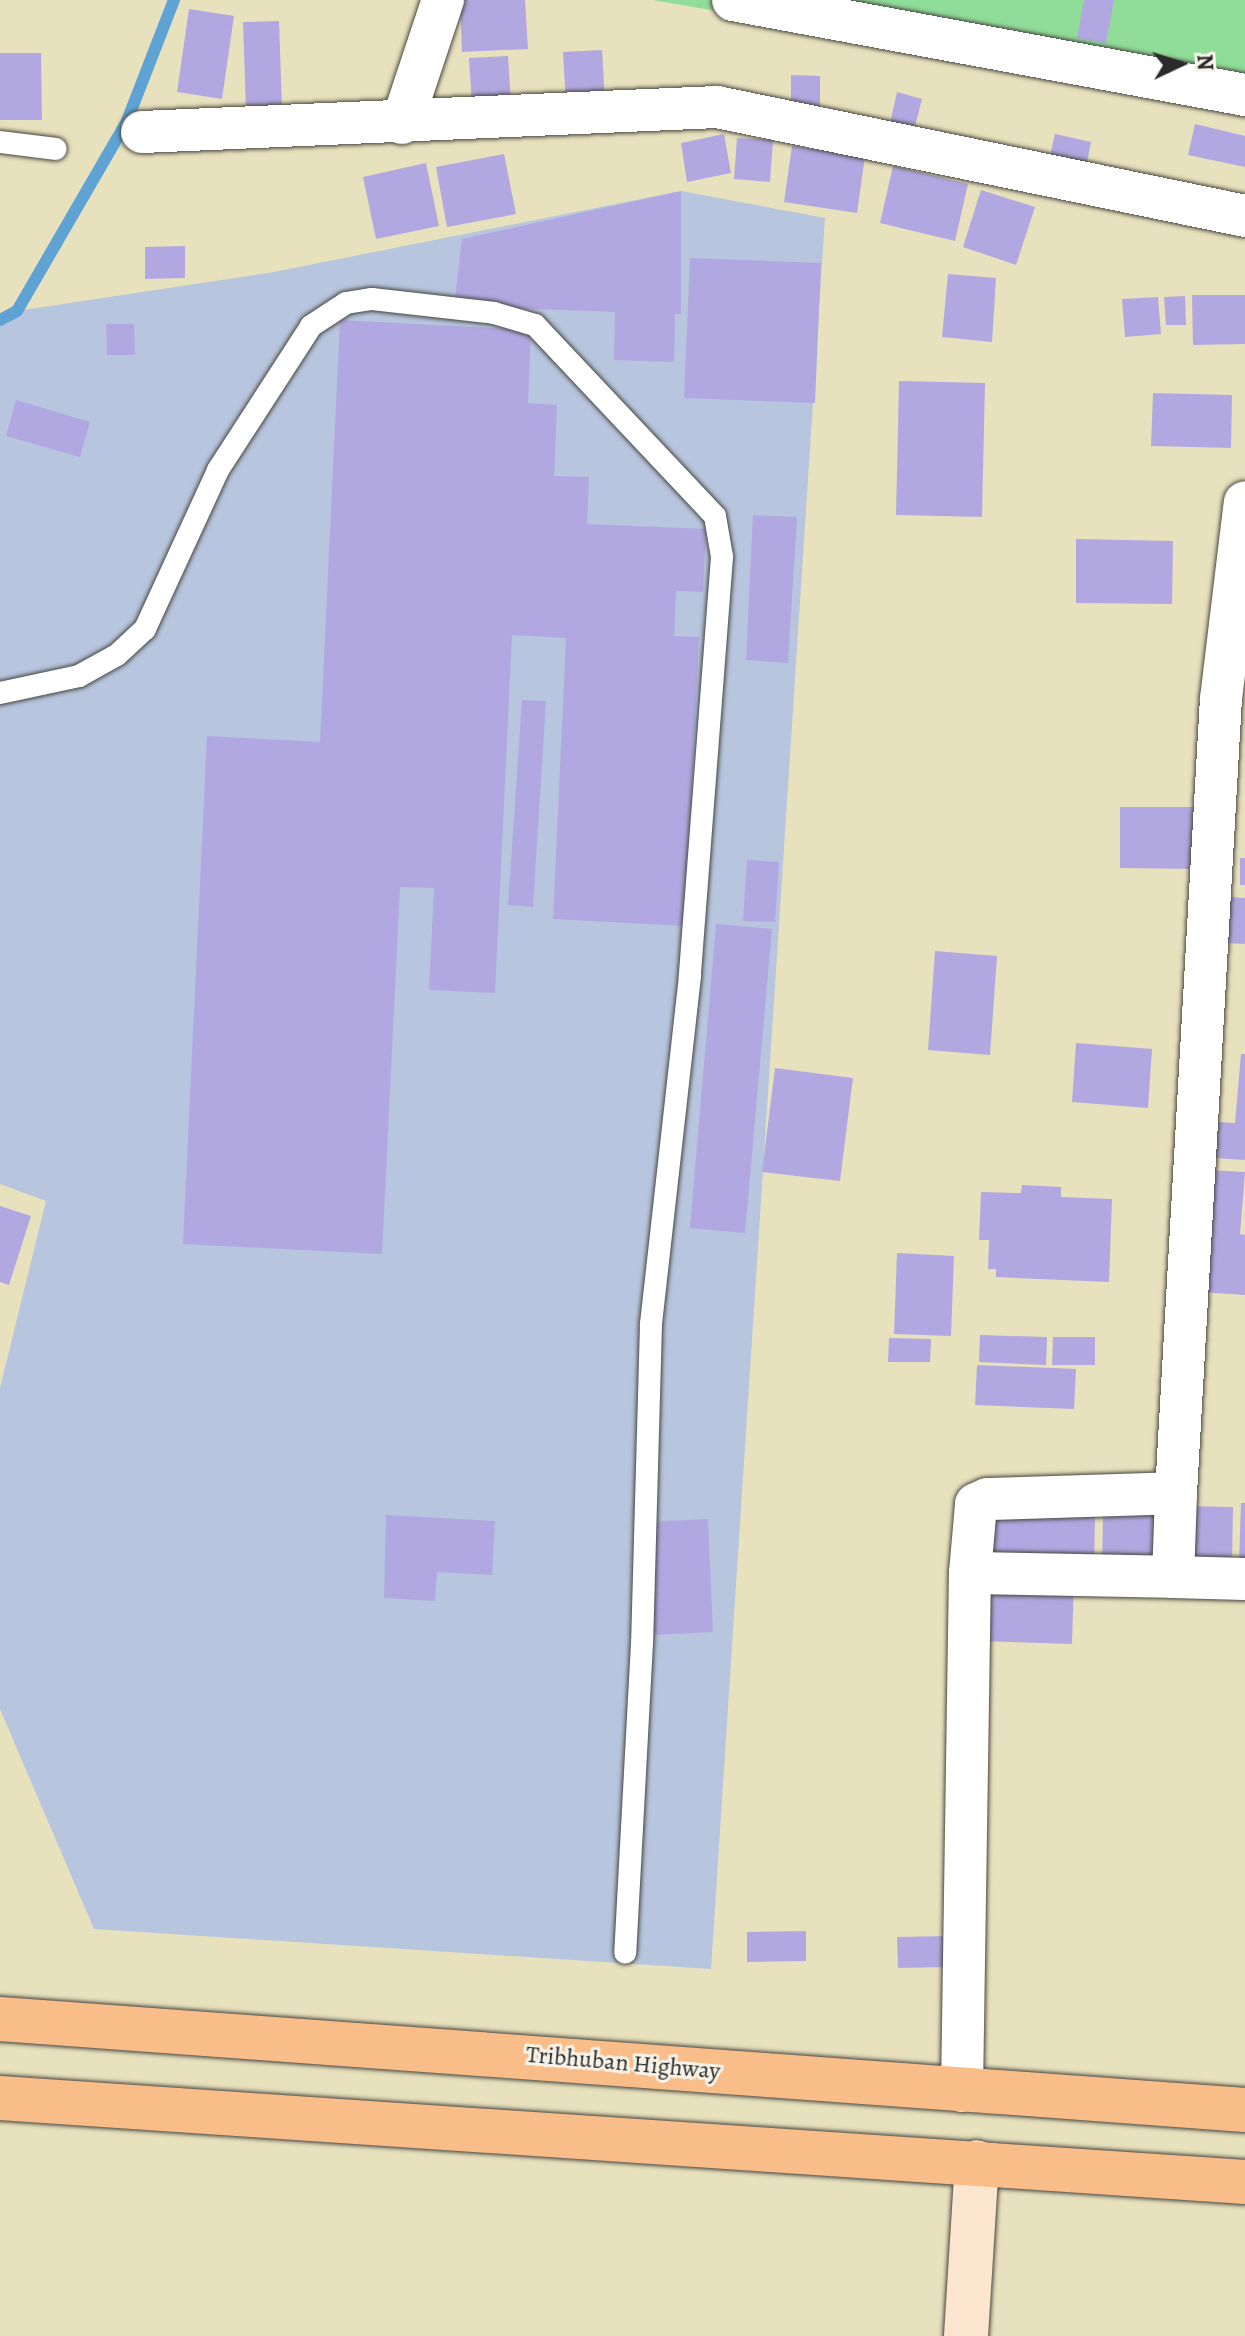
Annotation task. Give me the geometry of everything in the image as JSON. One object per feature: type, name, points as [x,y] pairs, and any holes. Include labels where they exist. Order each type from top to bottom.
[{"type":"highway","name":"Tribhuban Highway","points":[[0,2019],[1245,2110]]},
{"type":"highway","points":[[0,2098],[1245,2182]]},
{"type":"main road","points":[[966,2336],[977,2162]]},
{"type":"street","points":[[402,123],[443,0]]},
{"type":"street","points":[[733,0],[1245,95]]},
{"type":"street","points":[[142,132],[717,107],[1245,216]]},
{"type":"street","points":[[1173,1577],[1221,699],[1245,502]]},
{"type":"street","points":[[962,2091],[970,1573],[976,1504],[988,1499],[1176,1493]]},
{"type":"street","points":[[970,1573],[1245,1579]]},
{"type":"lane","points":[[0,142],[56,149]]},
{"type":"lane","points":[[0,693],[79,676],[117,655],[145,629],[218,470],[311,326],[346,303],[372,299],[494,313],[535,325],[715,516],[722,557],[690,976],[651,1324],[642,1643],[625,1953]]},
{"type":"shaded area","points":[[681,191],[825,218],[711,1969],[94,1929],[0,1709],[0,1388],[46,1201],[0,1184],[0,320],[17,311],[274,272]]},
{"type":"green space","points":[[653,0],[1245,0],[1245,102]]},
{"type":"building","points":[[460,0],[525,0],[528,49],[462,52]]},
{"type":"building","points":[[1084,0],[1114,0],[1106,43],[1077,38]]},
{"type":"building","points":[[189,9],[234,16],[222,99],[177,92]]},
{"type":"building","points":[[279,21],[282,108],[246,110],[243,22]]},
{"type":"building","points":[[602,50],[605,102],[566,105],[563,52]]},
{"type":"building","points":[[0,53],[41,53],[42,120],[0,120]]},
{"type":"building","points":[[508,56],[511,103],[472,106],[469,58]]},
{"type":"building","points":[[791,75],[820,76],[820,114],[791,113]]},
{"type":"building","points":[[897,92],[922,99],[913,134],[889,128]]},
{"type":"building","points":[[1195,124],[1245,136],[1245,167],[1188,155]]},
{"type":"building","points":[[724,134],[731,173],[687,182],[681,143]]},
{"type":"building","points":[[1055,134],[1091,142],[1085,173],[1048,164]]},
{"type":"building","points":[[737,138],[773,140],[770,182],[734,179]]},
{"type":"building","points":[[792,146],[865,156],[857,213],[784,202]]},
{"type":"building","points":[[504,154],[516,214],[447,227],[436,167]]},
{"type":"building","points":[[426,163],[439,226],[376,239],[363,177]]},
{"type":"building","points":[[893,166],[968,184],[955,241],[880,223]]},
{"type":"building","points":[[981,190],[1035,207],[1016,265],[963,247]]},
{"type":"building","points":[[681,191],[681,314],[675,314],[674,362],[614,360],[615,312],[454,306],[462,239]]},
{"type":"building","points":[[185,246],[185,278],[145,279],[145,247]]},
{"type":"building","points":[[690,258],[821,263],[815,403],[684,398]]},
{"type":"building","points":[[948,274],[996,278],[992,342],[942,337]]},
{"type":"building","points":[[1192,295],[1245,295],[1245,344],[1193,345]]},
{"type":"building","points":[[1185,296],[1186,325],[1166,325],[1164,297]]},
{"type":"building","points":[[1158,297],[1161,334],[1125,337],[1122,299]]},
{"type":"building","points":[[340,320],[531,330],[528,403],[557,405],[554,476],[589,477],[587,524],[706,529],[703,592],[676,591],[674,636],[699,637],[685,926],[553,919],[566,638],[512,635],[495,993],[429,990],[434,888],[400,887],[382,1254],[183,1244],[207,736],[320,742]]},
{"type":"building","points":[[106,324],[134,324],[135,355],[107,355]]},
{"type":"building","points":[[899,381],[985,383],[982,517],[896,515]]},
{"type":"building","points":[[1153,393],[1232,395],[1231,448],[1151,446]]},
{"type":"building","points":[[16,400],[90,422],[80,457],[6,436]]},
{"type":"building","points":[[753,515],[797,517],[788,663],[746,660]]},
{"type":"building","points":[[1076,539],[1173,541],[1172,604],[1076,603]]},
{"type":"building","points":[[522,700],[546,701],[533,907],[508,905]]},
{"type":"building","points":[[1120,807],[1199,807],[1198,869],[1120,868]]},
{"type":"building","points":[[1240,858],[1245,858],[1245,885],[1240,885]]},
{"type":"building","points":[[747,860],[779,862],[775,922],[743,921]]},
{"type":"building","points":[[1230,897],[1245,898],[1245,944],[1226,943]]},
{"type":"building","points":[[716,924],[772,929],[745,1233],[690,1228]]},
{"type":"building","points":[[935,951],[997,956],[990,1055],[928,1050]]},
{"type":"building","points":[[1076,1043],[1152,1049],[1148,1108],[1072,1102]]},
{"type":"building","points":[[1241,1054],[1245,1054],[1245,1160],[1214,1158],[1217,1122],[1235,1123]]},
{"type":"building","points":[[775,1068],[853,1078],[840,1181],[762,1172]]},
{"type":"building","points":[[1210,1170],[1245,1172],[1240,1234],[1245,1235],[1245,1295],[1200,1292]]},
{"type":"building","points":[[1022,1185],[1061,1187],[1061,1197],[1112,1199],[1109,1282],[996,1277],[996,1269],[988,1269],[989,1240],[979,1240],[981,1192],[1021,1193]]},
{"type":"building","points":[[0,1206],[31,1216],[9,1285],[0,1282]]},
{"type":"building","points":[[897,1253],[954,1256],[951,1336],[894,1334]]},
{"type":"building","points":[[980,1335],[1047,1337],[1046,1365],[979,1362]]},
{"type":"building","points":[[1053,1337],[1095,1337],[1095,1365],[1052,1365]]},
{"type":"building","points":[[889,1338],[931,1339],[930,1362],[888,1362]]},
{"type":"building","points":[[977,1365],[1076,1369],[1074,1409],[975,1405]]},
{"type":"building","points":[[1241,1503],[1245,1503],[1245,1566],[1239,1565]]},
{"type":"building","points":[[1183,1506],[1233,1507],[1232,1561],[1182,1561]]},
{"type":"building","points":[[1103,1513],[1162,1515],[1161,1569],[1102,1569]]},
{"type":"building","points":[[386,1515],[495,1521],[492,1575],[437,1572],[435,1601],[384,1598]]},
{"type":"building","points":[[982,1515],[1095,1517],[1094,1571],[981,1569]]},
{"type":"building","points":[[708,1519],[713,1632],[653,1635],[648,1522]]},
{"type":"building","points":[[981,1577],[1074,1579],[1072,1644],[979,1641]]},
{"type":"building","points":[[806,1931],[806,1961],[747,1962],[747,1932]]},
{"type":"building","points":[[947,1936],[947,1967],[898,1968],[897,1937]]},
{"type":"waterway","points":[[0,320],[17,311],[127,121],[174,0]]}]
